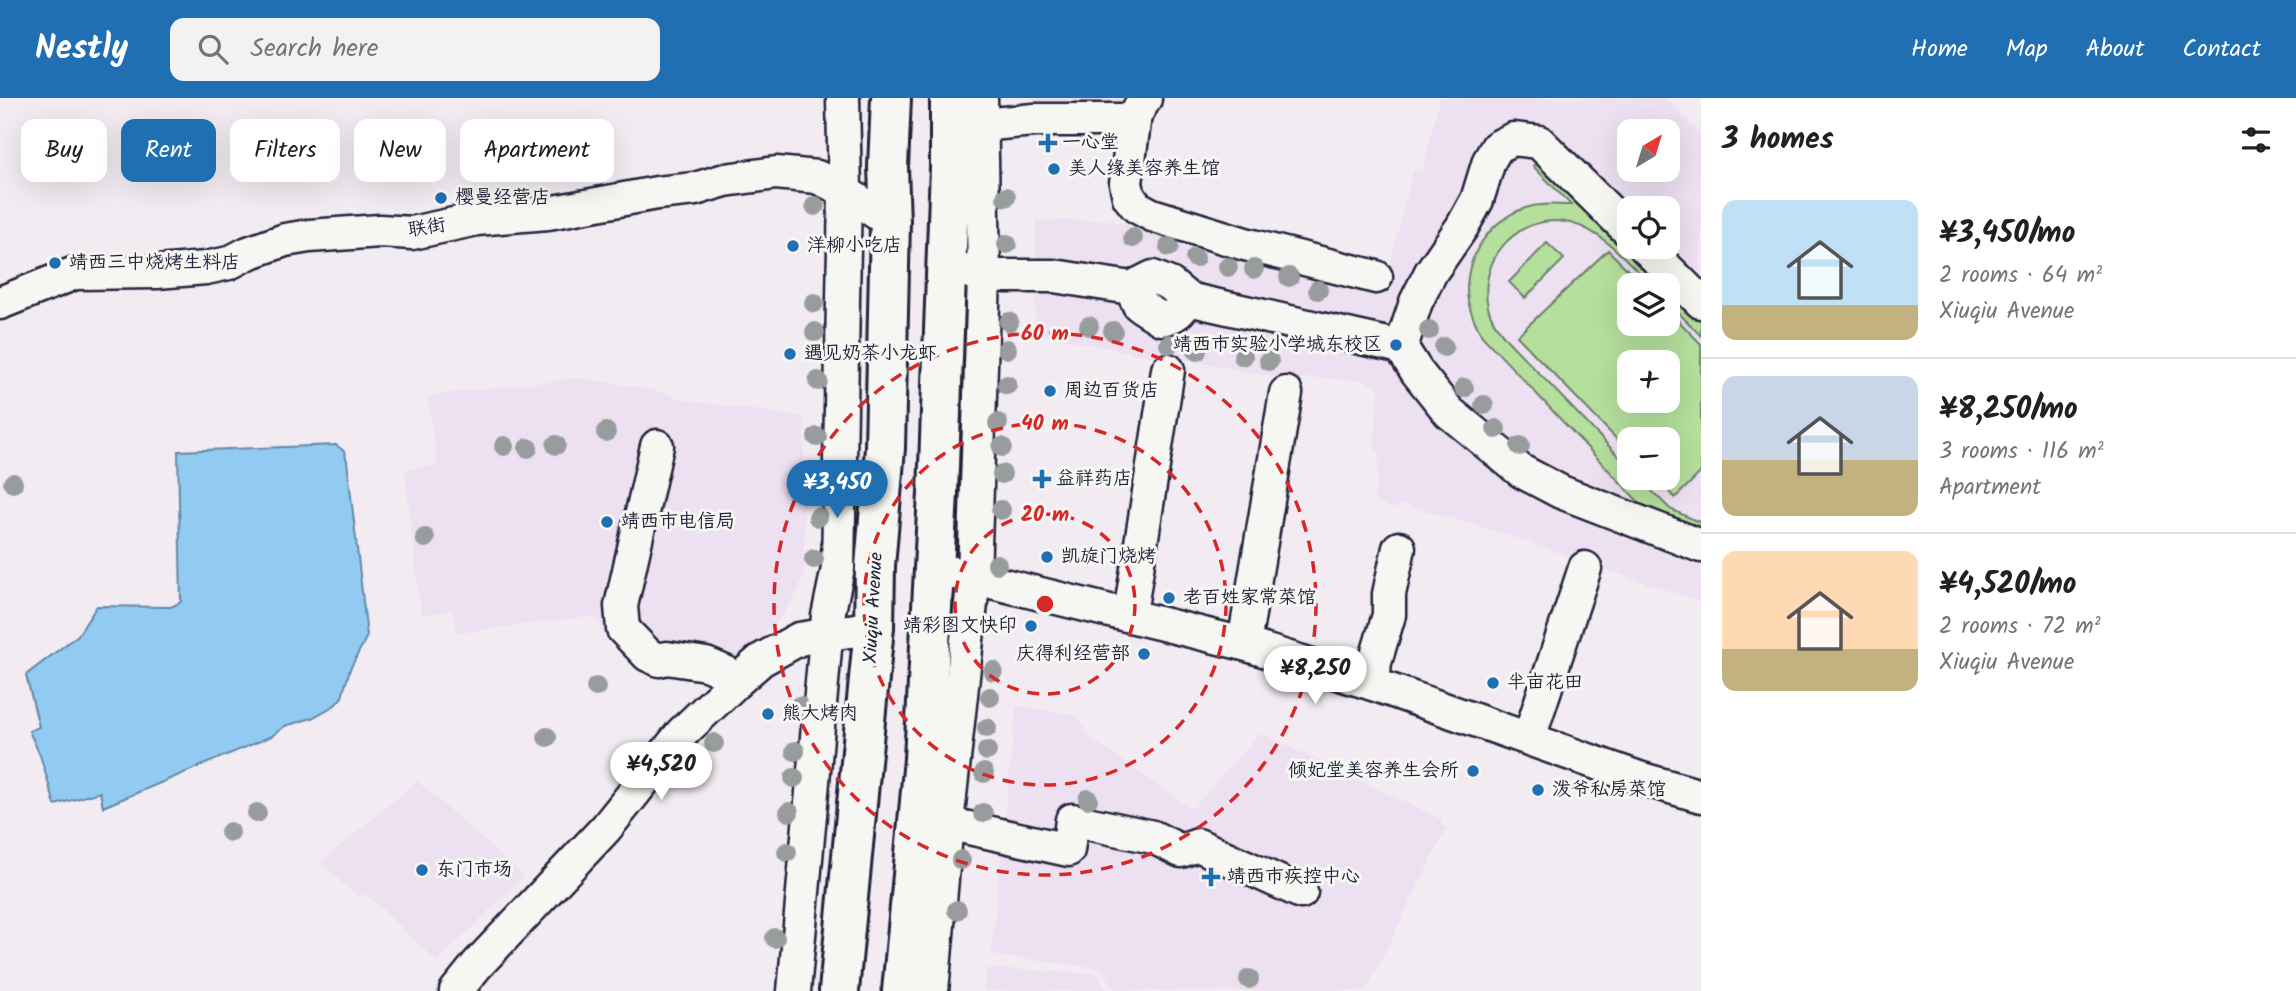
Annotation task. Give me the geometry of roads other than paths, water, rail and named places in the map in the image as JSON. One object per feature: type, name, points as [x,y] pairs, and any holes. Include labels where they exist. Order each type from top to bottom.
[{"type":"main road","name":"Xiuqiu Avenue","points":[[839,991],[874,627],[875,566],[885,448],[891,98]]},
{"type":"main road","points":[[922,987],[932,820],[924,758],[946,264],[950,98]]},
{"type":"street","points":[[794,991],[828,616],[838,568],[845,192],[843,98]]},
{"type":"street","points":[[981,111],[1034,120],[1127,120],[1140,107]]},
{"type":"street","points":[[1140,107],[1126,183],[1129,197],[1137,207],[1152,215],[1245,244],[1376,277]]},
{"type":"street","points":[[950,149],[981,111]]},
{"type":"street","points":[[981,111],[984,276],[974,583],[932,820],[1068,850],[1072,820],[1153,837],[1181,851],[1198,845],[1301,892]]},
{"type":"street","points":[[1401,347],[1416,302],[1431,272],[1462,228],[1477,200],[1489,160],[1497,147],[1513,139],[1539,142],[1617,219]]},
{"type":"street","name":"联街","points":[[0,303],[75,273],[157,272],[206,268],[229,263],[285,240],[309,236],[380,231],[412,233],[477,219],[548,213],[776,173],[817,177],[890,222]]},
{"type":"street","points":[[1657,259],[1701,302]]},
{"type":"street","points":[[946,264],[984,276],[1054,276],[1131,288],[1153,277],[1170,284],[1188,299],[1401,347],[1417,372],[1450,412],[1521,471],[1562,492],[1701,546]]},
{"type":"street","points":[[1130,614],[1168,370]]},
{"type":"street","points":[[1244,644],[1286,393]]},
{"type":"street","points":[[657,446],[621,606],[623,629],[648,655],[659,660],[667,658],[694,661],[725,672],[737,681]]},
{"type":"street","points":[[838,568],[880,500]]},
{"type":"street","points":[[1373,684],[1375,662],[1389,615],[1389,594],[1399,548]]},
{"type":"street","points":[[1530,738],[1585,568]]},
{"type":"street","points":[[933,577],[1130,614],[1244,644],[1373,684],[1639,778],[1701,796]]},
{"type":"street","points":[[974,583],[1011,596],[1242,653],[1369,694],[1624,783],[1701,804]]},
{"type":"street","points":[[456,991],[477,965],[606,828],[682,733],[761,660],[799,639],[874,627]]},
{"type":"water","points":[[336,445],[344,451],[347,461],[367,636],[350,669],[342,697],[335,705],[312,718],[285,726],[272,736],[103,807],[100,792],[55,805],[40,755],[29,731],[39,727],[26,675],[78,635],[97,606],[171,607],[181,602],[178,451]]},
{"type":"place","name":"一心堂","points":[[1048,143]]},
{"type":"place","name":"美人缘美容养生馆","points":[[1054,169]]},
{"type":"place","name":"樱曼经营店","points":[[441,198]]},
{"type":"place","name":"洋柳小吃店","points":[[793,246]]},
{"type":"place","name":"靖西三中烧烤生料店","points":[[55,263]]},
{"type":"place","name":"靖西市实验小学城东校区","points":[[1396,345]]},
{"type":"place","name":"遇见奶茶小龙虾","points":[[790,354]]},
{"type":"place","name":"周边百货店","points":[[1050,391]]},
{"type":"place","name":"益祥药店","points":[[1042,479]]},
{"type":"place","name":"靖西市电信局","points":[[607,522]]},
{"type":"place","name":"凯旋门烧烤","points":[[1047,557]]},
{"type":"place","name":"老百姓家常菜馆","points":[[1169,598]]},
{"type":"place","name":"靖彩图文快印","points":[[1031,626]]},
{"type":"place","name":"庆得利经营部","points":[[1144,654]]},
{"type":"place","name":"半亩花田","points":[[1493,683]]},
{"type":"place","name":"熊大烤肉","points":[[768,714]]},
{"type":"place","name":"倾妃堂美容养生会所","points":[[1473,771]]},
{"type":"place","name":"泼爷私房菜馆","points":[[1538,790]]},
{"type":"place","name":"东门市场","points":[[422,870]]},
{"type":"place","name":"靖西市疾控中心","points":[[1211,877]]}]
